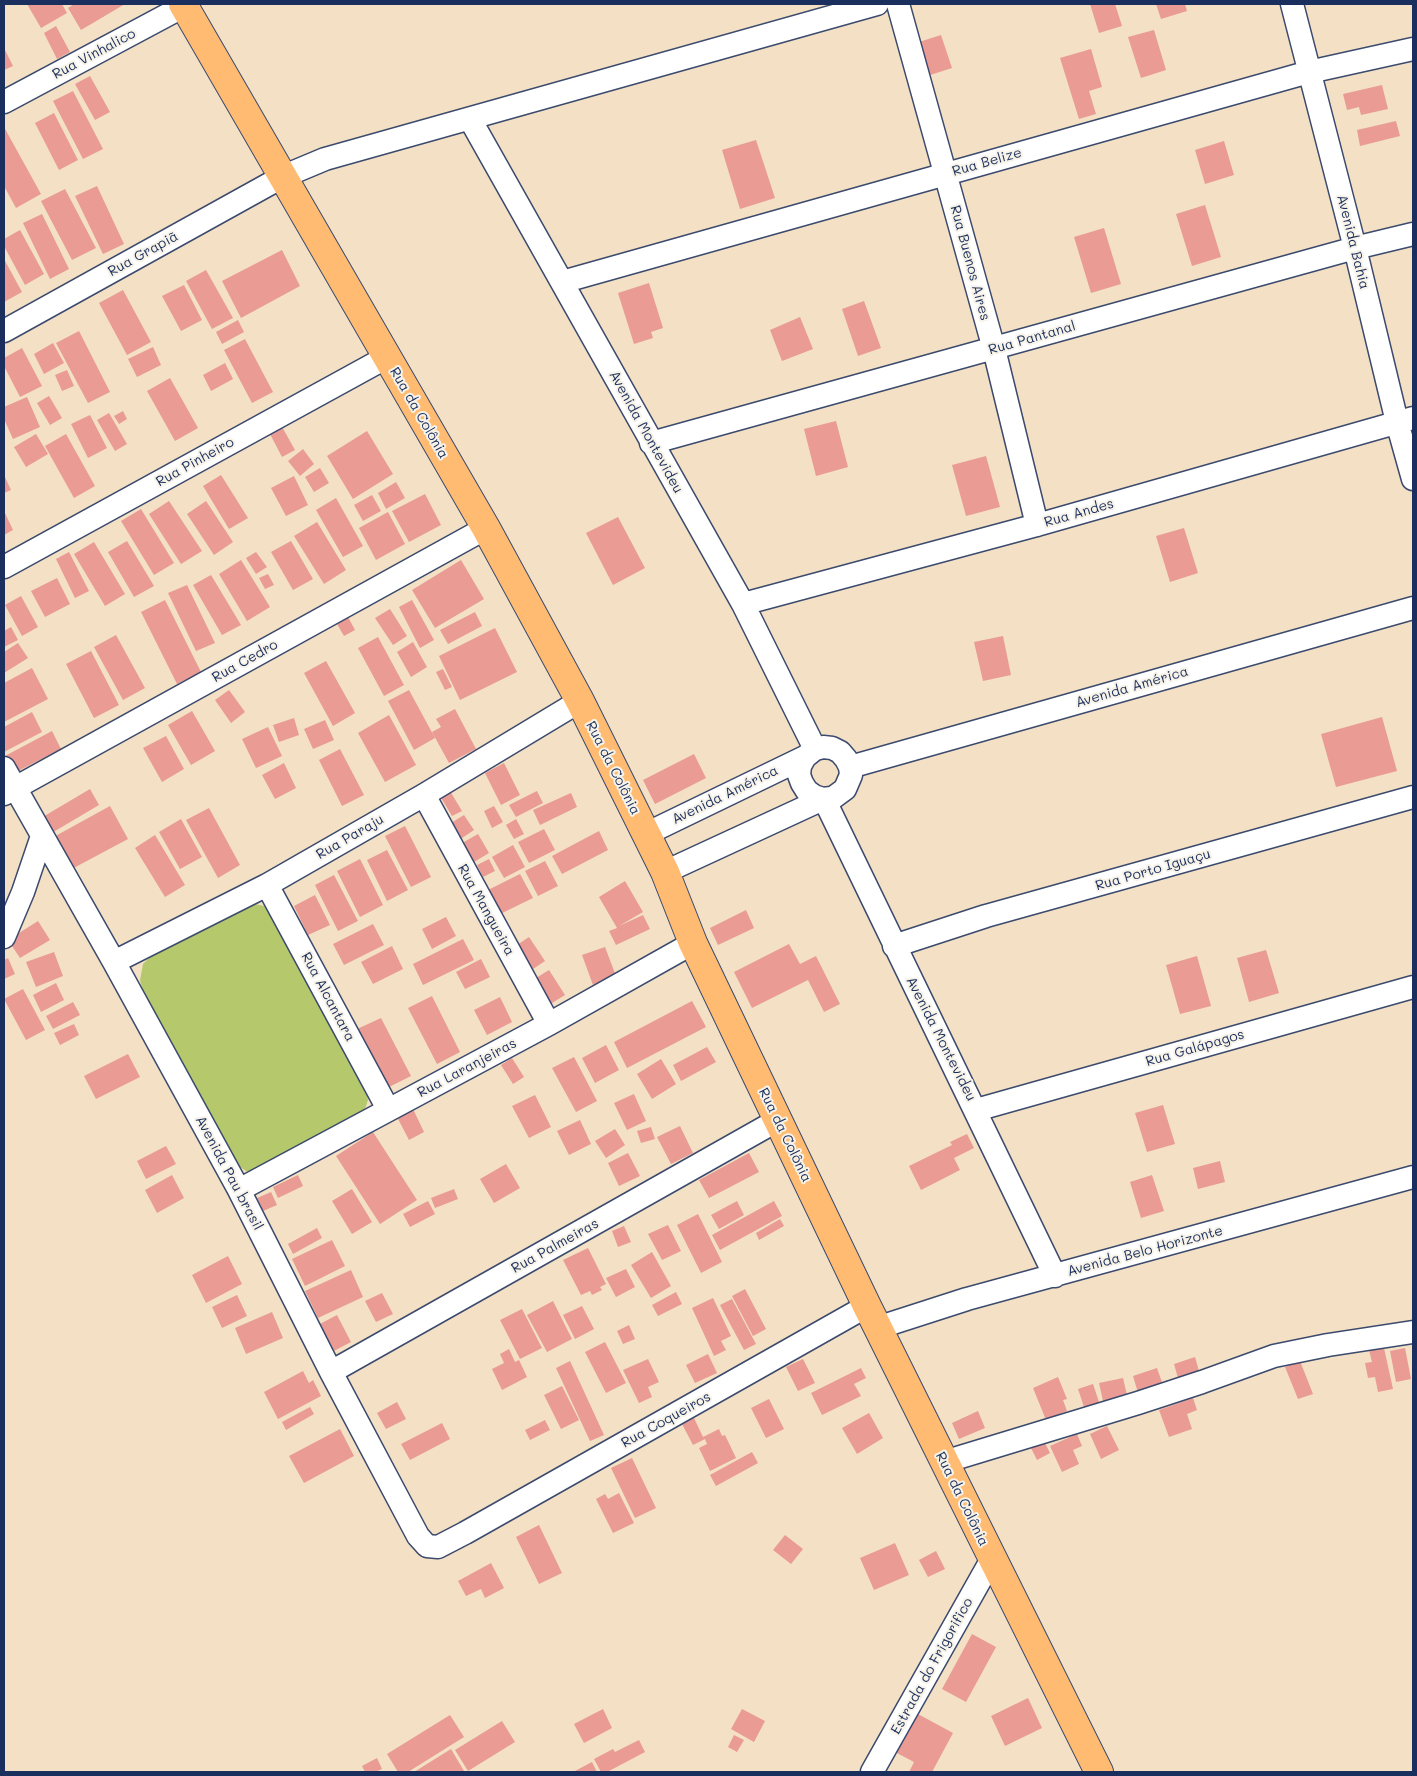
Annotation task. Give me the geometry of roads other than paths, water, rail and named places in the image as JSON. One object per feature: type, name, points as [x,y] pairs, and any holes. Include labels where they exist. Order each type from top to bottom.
[{"type":"main road","name":"Rua da Colônia","points":[[183,5],[486,528],[580,702],[665,872],[693,943],[872,1317],[1099,1772]]},
{"type":"street","name":"Rua Grapiã","points":[[4,331],[282,177],[325,159],[877,4]]},
{"type":"street","name":"Rua Buenos Aires","points":[[898,4],[994,349],[1037,525]]},
{"type":"street","name":"Avenida Bahia","points":[[1292,4],[1355,248],[1405,420],[1413,480]]},
{"type":"street","name":"Rua Vinhalico","points":[[4,102],[183,5]]},
{"type":"street","name":"Rua Belize","points":[[562,282],[1310,72],[1413,49]]},
{"type":"street","name":"Avenida Montevideu","points":[[470,119],[743,604],[810,753]]},
{"type":"street","name":"Rua Pantanal","points":[[651,443],[1355,248],[1413,234]]},
{"type":"street","name":"Rua Pinheiro","points":[[4,567],[387,357]]},
{"type":"street","name":"Rua Andes","points":[[743,604],[1037,525],[1405,420]]},
{"type":"street","name":"Rua Cedro","points":[[9,791],[486,528]]},
{"type":"street","name":"Avenida América","points":[[850,767],[1413,608]]},
{"type":"street","name":"Rua Paraju","points":[[114,962],[267,885],[424,795],[580,702]]},
{"type":"street","points":[[665,872],[824,801],[845,789],[851,775],[846,758],[832,748],[823,747],[810,753],[800,766],[800,774],[802,783],[807,791],[824,801]]},
{"type":"street","name":"Avenida América","points":[[646,834],[810,753]]},
{"type":"street","name":"Avenida Pau brasil","points":[[4,768],[9,791],[42,836],[114,962],[239,1190],[331,1372],[418,1536],[428,1546],[438,1546],[465,1533]]},
{"type":"street","name":"Rua Mangueira","points":[[424,795],[549,1024]]},
{"type":"street","name":"Rua Porto Iguaçu","points":[[894,946],[986,916],[1413,797]]},
{"type":"street","name":"Avenida Montevideu","points":[[824,801],[976,1110],[1055,1276]]},
{"type":"street","points":[[7,929],[23,892],[42,836]]},
{"type":"street","name":"Rua Alcantara","points":[[267,885],[388,1110]]},
{"type":"street","points":[[4,895],[7,929]]},
{"type":"street","name":"Rua Laranjeiras","points":[[239,1190],[549,1024],[693,943]]},
{"type":"street","name":"Rua Galápagos","points":[[976,1110],[1413,987]]},
{"type":"street","name":"Rua Palmeiras","points":[[331,1372],[778,1120]]},
{"type":"street","name":"Avenida Belo Horizonte","points":[[872,1317],[967,1299],[1413,1177]]},
{"type":"street","name":"Rua Coqueiros","points":[[465,1533],[872,1317]]},
{"type":"street","points":[[944,1462],[1147,1400],[1274,1356],[1328,1345],[1413,1332]]},
{"type":"street","name":"Estrada do Frigorifico","points":[[872,1772],[992,1559]]}]
